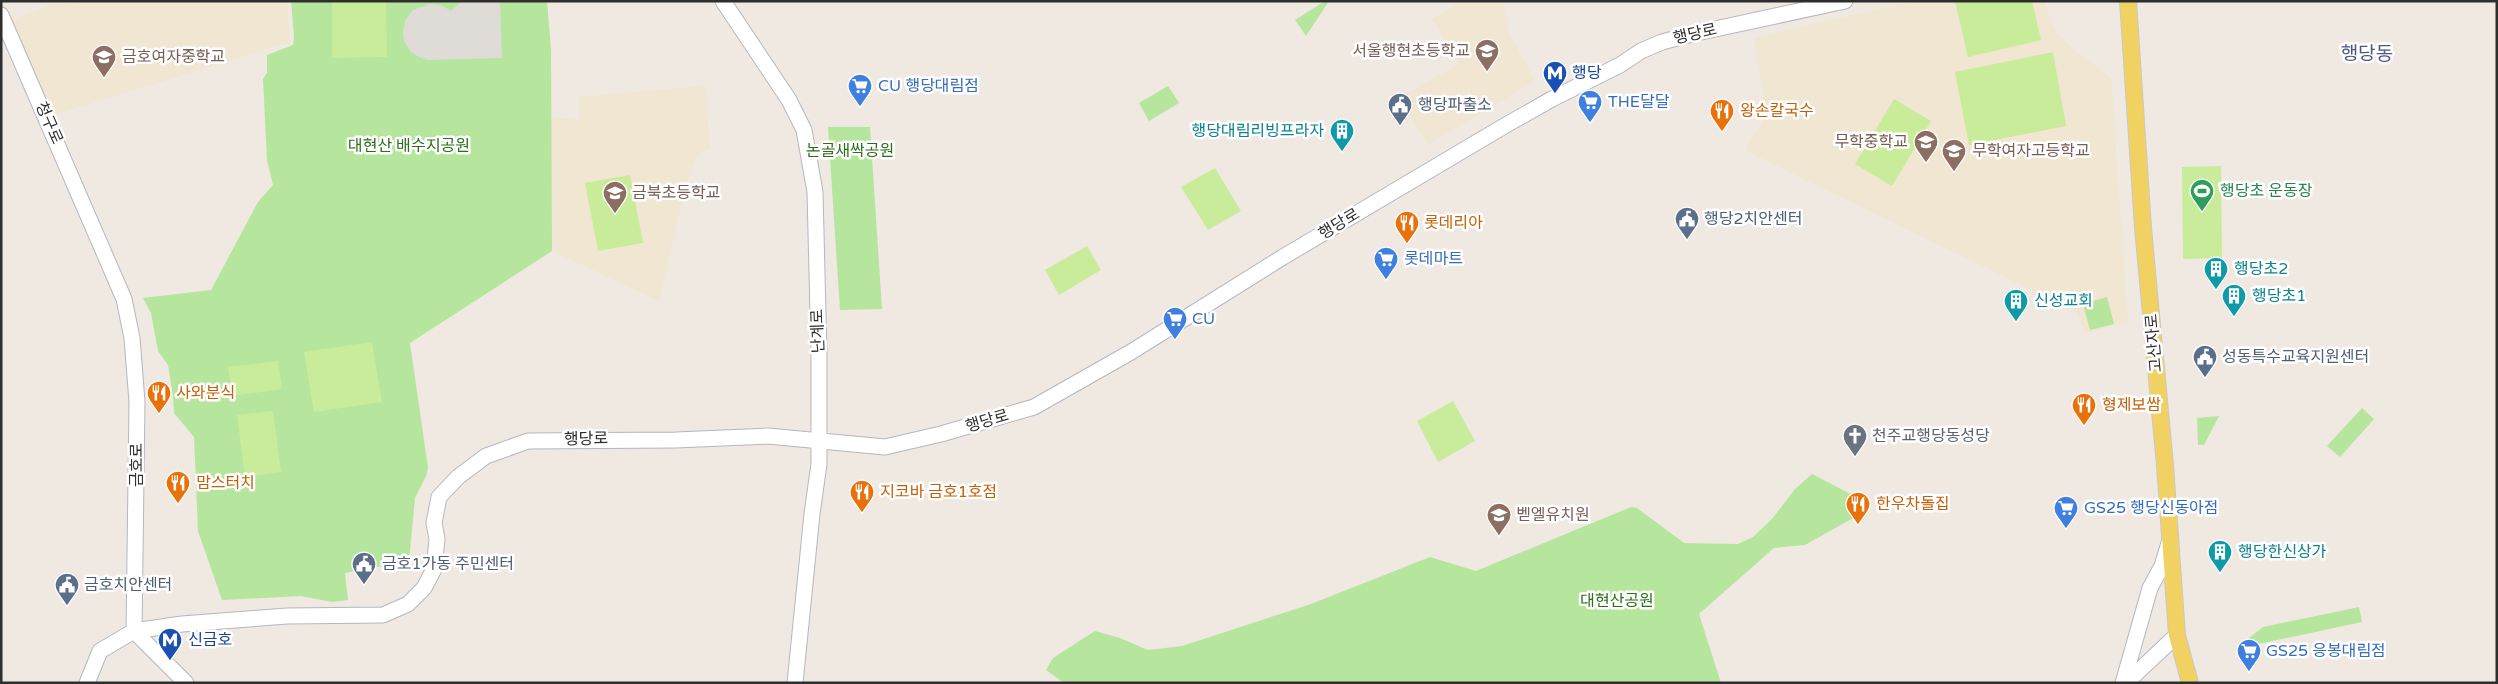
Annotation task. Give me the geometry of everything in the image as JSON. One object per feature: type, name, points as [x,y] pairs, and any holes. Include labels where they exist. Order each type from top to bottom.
[{"type":"main road","name":"난계로","points":[[724,1],[789,100],[804,130],[814,192],[819,464],[812,514],[795,683]]},
{"type":"main road","name":"행당로","points":[[134,631],[182,624],[268,617],[383,615],[408,604],[424,588],[434,569],[437,539],[434,523],[439,497],[458,477],[486,456],[528,441],[676,440],[768,436],[885,447],[941,434],[1034,407],[1131,352],[1283,258],[1506,125],[1552,99],[1620,65],[1641,51],[1662,42],[1692,34],[1845,1]]},
{"type":"main road","name":"고산자로","points":[[2128,1],[2143,228],[2178,635],[2190,683]]},
{"type":"main road","name":"청구로","points":[[1,15],[97,232]]},
{"type":"main road","name":"금호로","points":[[97,232],[124,298],[132,338],[136,402],[134,631]]},
{"type":"main road","points":[[2124,683],[2150,588],[2166,557],[2171,539]]},
{"type":"main road","points":[[87,683],[100,651],[134,631],[186,683]]},
{"type":"main road","points":[[2124,683],[2178,635]]},
{"type":"shaded area","name":"금호여자중학교","points":[[89,1],[287,1],[290,42],[50,116],[12,20],[50,5]]},
{"type":"shaded area","points":[[462,1],[500,1],[502,58],[428,60],[410,51],[404,41],[403,30],[406,19],[413,10],[429,4],[441,5],[451,11]]},
{"type":"shaded area","name":"서울행현초등학교","points":[[1461,1],[1503,1],[1509,32],[1535,81],[1428,145],[1399,98],[1459,64],[1432,19]]},
{"type":"shaded area","name":"무학여자고등학교","points":[[1912,1],[2044,1],[2055,30],[2072,48],[2111,78],[2128,322],[2086,333],[2076,312],[1745,150],[1767,115],[1754,38]]},
{"type":"shaded area","name":"금북초등학교","points":[[705,86],[710,148],[698,155],[692,166],[659,301],[552,251],[549,117],[579,120],[579,97]]},
{"type":"green space","name":"대현산 배수지공원","points":[[291,1],[547,1],[551,50],[552,251],[410,343],[428,468],[415,498],[409,561],[345,573],[348,600],[332,602],[301,596],[222,600],[198,531],[194,437],[174,413],[168,365],[158,351],[151,313],[143,298],[211,290],[258,202],[273,185],[267,160],[263,79],[267,73],[267,55],[293,45]]},
{"type":"green space","points":[[332,1],[386,1],[387,57],[332,58]]},
{"type":"green space","points":[[1325,1],[1329,1],[1306,36],[1295,20]]},
{"type":"green space","points":[[1955,1],[2032,1],[2041,40],[1968,57]]},
{"type":"green space","points":[[2053,52],[2066,126],[1969,145],[1955,72]]},
{"type":"green space","points":[[1168,86],[1179,103],[1149,121],[1139,103]]},
{"type":"green space","points":[[1894,99],[1931,121],[1892,186],[1855,164]]},
{"type":"green space","name":"논골새싹공원","points":[[828,127],[870,127],[882,309],[840,310]]},
{"type":"green space","name":"행당초 운동장","points":[[2221,166],[2222,258],[2183,259],[2182,167]]},
{"type":"green space","points":[[1215,168],[1241,211],[1208,230],[1181,187]]},
{"type":"green space","points":[[630,175],[643,243],[598,251],[585,183]]},
{"type":"green space","points":[[1087,246],[1101,270],[1059,295],[1045,270]]},
{"type":"green space","points":[[2107,297],[2114,324],[2090,330],[2083,304]]},
{"type":"green space","points":[[372,342],[382,402],[314,412],[304,352]]},
{"type":"green space","points":[[278,361],[282,389],[232,396],[228,367]]},
{"type":"green space","points":[[1453,401],[1475,441],[1438,462],[1417,421]]},
{"type":"green space","points":[[2362,408],[2374,419],[2340,457],[2327,446]]},
{"type":"green space","points":[[273,411],[281,472],[245,477],[237,415]]},
{"type":"green space","points":[[2219,416],[2204,445],[2198,445],[2197,418]]},
{"type":"green space","name":"대현산공원","points":[[1812,474],[1866,502],[1862,513],[1805,545],[1774,548],[1699,614],[1721,683],[1064,683],[1046,670],[1053,658],[1095,631],[1120,638],[1148,650],[1182,646],[1311,604],[1430,557],[1476,571],[1631,507],[1637,508],[1684,543],[1738,544],[1753,537],[1772,519],[1795,489]]},
{"type":"green space","points":[[2359,607],[2362,622],[2235,649],[2263,627]]},
{"type":"place","name":"서울행현초등학교","points":[[1487,72]]},
{"type":"place","name":"금호여자중학교","points":[[104,78]]},
{"type":"place","name":"행당","points":[[1555,94]]},
{"type":"place","name":"CU 행당대림점","points":[[860,107]]},
{"type":"place","name":"THE달달","points":[[1590,123]]},
{"type":"place","name":"행당파출소","points":[[1400,126]]},
{"type":"place","name":"왕손칼국수","points":[[1722,132]]},
{"type":"place","name":"행당대림리빙프라자","points":[[1342,152]]},
{"type":"place","name":"무학중학교","points":[[1926,163]]},
{"type":"place","name":"무학여자고등학교","points":[[1954,172]]},
{"type":"place","name":"행당초 운동장","points":[[2202,212]]},
{"type":"place","name":"금북초등학교","points":[[615,214]]},
{"type":"place","name":"행당2치안센터","points":[[1687,240]]},
{"type":"place","name":"롯데리아","points":[[1407,244]]},
{"type":"place","name":"롯데마트","points":[[1386,280]]},
{"type":"place","name":"행당초2","points":[[2216,290]]},
{"type":"place","name":"행당초1","points":[[2234,317]]},
{"type":"place","name":"신성교회","points":[[2016,322]]},
{"type":"place","name":"CU","points":[[1175,340]]},
{"type":"place","name":"성동특수교육지원센터","points":[[2205,378]]},
{"type":"place","name":"사와분식","points":[[159,414]]},
{"type":"place","name":"형제보쌈","points":[[2084,426]]},
{"type":"place","name":"천주교행당동성당","points":[[1855,457]]},
{"type":"place","name":"맘스터치","points":[[178,504]]},
{"type":"place","name":"지코바 금호1호점","points":[[862,513]]},
{"type":"place","name":"한우차돌집","points":[[1858,525]]},
{"type":"place","name":"GS25 행당신동아점","points":[[2066,529]]},
{"type":"place","name":"벧엘유치원","points":[[1499,536]]},
{"type":"place","name":"행당한신상가","points":[[2220,573]]},
{"type":"place","name":"금호1가동 주민센터","points":[[364,585]]},
{"type":"place","name":"금호치안센터","points":[[67,606]]},
{"type":"place","name":"신금호","points":[[170,661]]},
{"type":"place","name":"GS25 응봉대림점","points":[[2249,672]]},
{"type":"district","name":"행당동","points":[[2367,54]]}]
